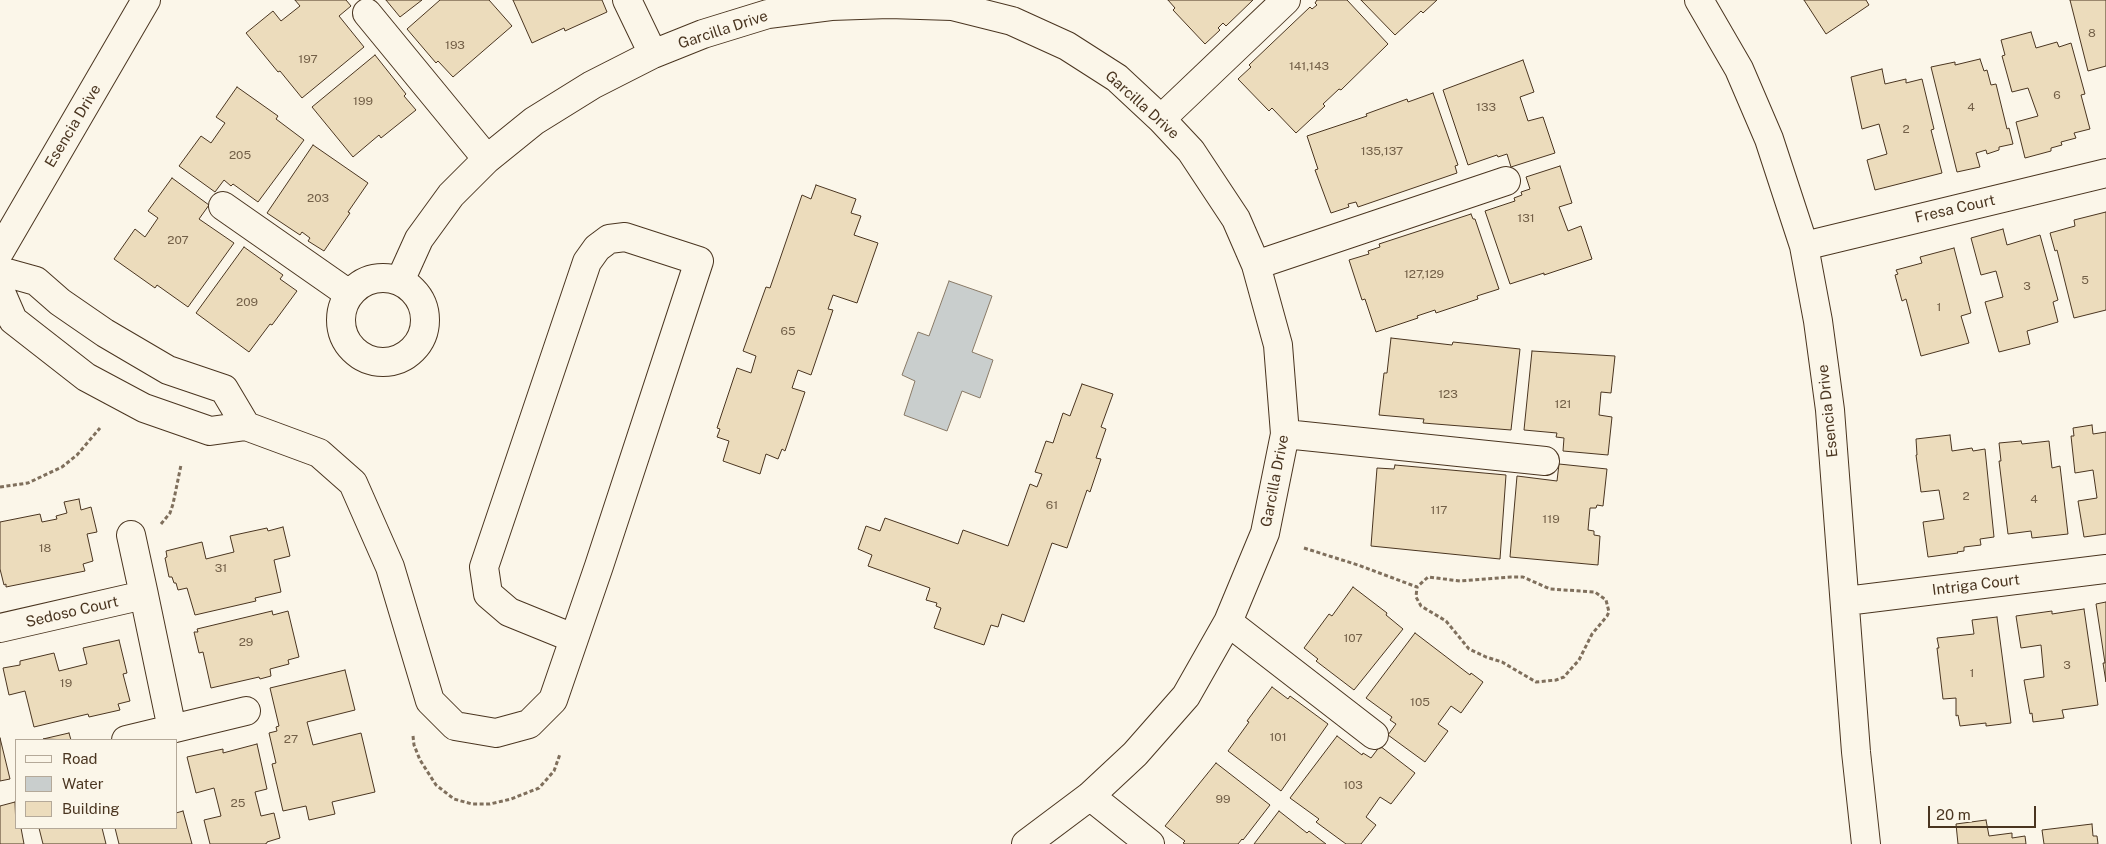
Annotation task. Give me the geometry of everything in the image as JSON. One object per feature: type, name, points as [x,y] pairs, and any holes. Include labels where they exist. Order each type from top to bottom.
[{"type":"street","name":"Esencia Drive","points":[[0,251],[146,0]]},
{"type":"street","points":[[627,0],[653,54]]},
{"type":"street","points":[[1161,119],[1286,0]]},
{"type":"street","name":"Esencia Drive","points":[[1698,0],[1739,69],[1762,122],[1804,246],[1818,321],[1830,410],[1836,509],[1846,601],[1856,752],[1866,844]]},
{"type":"street","name":"Garcilla Drive","points":[[400,281],[419,239],[451,195],[487,158],[534,121],[592,85],[653,54],[703,34],[768,14],[831,3],[952,6],[1016,10],[1117,78],[1161,119],[1191,151],[1236,218],[1256,265],[1278,345],[1285,434],[1265,533],[1228,622],[1186,696],[1135,754],[1090,796],[1026,844]]},
{"type":"street","points":[[367,13],[487,158]]},
{"type":"street","name":"Fresa Court","points":[[1804,246],[2106,173]]},
{"type":"street","points":[[1256,265],[1506,181]]},
{"type":"street","points":[[223,206],[349,294]]},
{"type":"street","points":[[0,290],[13,320],[86,378],[144,408],[210,431],[246,426],[319,453],[353,483],[390,567],[430,701],[455,726],[496,733],[529,724],[553,700],[699,262],[625,237],[608,239],[597,248],[587,262],[484,567],[488,594],[509,612],[573,638]]},
{"type":"street","points":[[0,271],[36,281],[60,302],[105,334],[168,370],[224,389],[246,426]]},
{"type":"street","points":[[381,278],[400,281],[415,292],[420,300],[425,318],[421,338],[416,346],[402,358],[384,362],[365,358],[350,347],[342,330],[341,321],[341,312],[349,294],[355,288],[372,279],[381,278]]},
{"type":"street","points":[[1285,434],[1544,461]]},
{"type":"street","points":[[131,536],[172,729]]},
{"type":"street","name":"Intriga Court","points":[[1846,601],[2106,569]]},
{"type":"street","name":"Sedoso Court","points":[[0,628],[144,595]]},
{"type":"street","points":[[1228,622],[1374,735]]},
{"type":"street","points":[[130,739],[246,711]]},
{"type":"street","points":[[1090,796],[1150,844]]},
{"type":"path","points":[[0,487],[28,483],[62,467],[77,455],[100,428]]},
{"type":"path","points":[[131,536],[148,531],[164,522],[173,504],[181,465]]},
{"type":"path","points":[[1304,548],[1366,567],[1417,587]]},
{"type":"path","points":[[1428,577],[1460,581],[1494,577],[1523,577],[1550,589],[1595,592],[1606,600],[1608,612],[1603,622],[1592,634],[1578,660],[1564,677],[1546,682],[1536,682],[1502,662],[1469,649],[1446,621],[1421,606],[1416,597],[1417,587],[1428,577]]},
{"type":"path","points":[[413,736],[414,745],[420,760],[436,785],[454,799],[472,804],[490,804],[511,800],[540,788],[554,772],[560,754]]},
{"type":"water","points":[[949,281],[992,296],[972,352],[993,360],[980,398],[962,391],[947,431],[904,415],[915,381],[902,375],[918,332],[929,336]]},
{"type":"building","points":[[295,0],[346,0],[351,6],[339,16],[364,47],[302,98],[246,33],[273,11],[281,21],[300,6]]},
{"type":"building","points":[[386,0],[422,0],[400,17]]},
{"type":"building","points":[[440,0],[489,0],[512,26],[453,77],[438,61],[436,63],[407,29]]},
{"type":"building","points":[[513,0],[602,0],[607,12],[565,31],[564,28],[532,43]]},
{"type":"building","points":[[1168,0],[1253,0],[1226,26],[1223,23],[1218,28],[1220,30],[1205,44],[1173,10],[1175,8]]},
{"type":"building","points":[[1317,0],[1347,0],[1388,44],[1341,90],[1339,89],[1323,104],[1325,106],[1296,133],[1272,108],[1269,111],[1238,79],[1251,67],[1249,65],[1310,7],[1312,9],[1317,5],[1315,3]]},
{"type":"building","points":[[1361,0],[1437,0],[1423,13],[1421,11],[1395,35]]},
{"type":"building","points":[[1804,0],[1866,0],[1869,5],[1826,34]]},
{"type":"building","points":[[2070,0],[2106,0],[2106,66],[2088,71]]},
{"type":"building","points":[[2031,32],[2036,48],[2057,42],[2059,47],[2071,43],[2085,94],[2081,95],[2090,129],[2074,133],[2076,138],[2061,142],[2062,145],[2051,148],[2051,151],[2025,158],[2016,122],[2038,116],[2028,88],[2012,92],[2002,56],[2005,55],[2001,40]]},
{"type":"building","points":[[375,55],[406,94],[404,96],[416,110],[381,138],[379,135],[353,157],[312,107]]},
{"type":"building","points":[[1980,59],[1984,71],[1987,70],[1991,85],[1996,84],[2007,129],[2009,128],[2013,144],[1999,147],[1999,150],[1987,154],[1986,150],[1976,153],[1980,167],[1957,172],[1931,67],[1955,62],[1955,65]]},
{"type":"building","points":[[1523,60],[1534,92],[1520,97],[1528,121],[1543,117],[1555,153],[1511,167],[1507,154],[1498,157],[1497,155],[1468,165],[1443,90]]},
{"type":"building","points":[[1882,69],[1885,84],[1906,79],[1906,83],[1922,79],[1934,129],[1931,130],[1942,173],[1875,190],[1867,160],[1887,154],[1879,124],[1862,129],[1851,77]]},
{"type":"building","points":[[237,87],[278,116],[276,119],[304,140],[258,202],[233,184],[231,186],[224,180],[215,192],[179,166],[201,136],[211,143],[225,123],[216,117]]},
{"type":"building","points":[[1433,93],[1458,165],[1455,166],[1457,173],[1358,207],[1356,202],[1348,204],[1349,207],[1331,213],[1315,170],[1318,169],[1307,136],[1367,116],[1366,114],[1407,99],[1408,102]]},
{"type":"building","points":[[313,145],[368,183],[324,251],[308,241],[310,238],[302,232],[300,235],[267,213]]},
{"type":"building","points":[[1560,166],[1572,203],[1559,207],[1568,231],[1581,226],[1592,259],[1510,284],[1485,211],[1515,201],[1514,198],[1522,195],[1521,192],[1530,189],[1526,177]]},
{"type":"building","points":[[172,178],[209,205],[199,219],[234,243],[188,307],[157,285],[155,288],[114,259],[135,229],[145,237],[158,218],[148,211]]},
{"type":"building","points":[[816,185],[856,199],[851,213],[861,216],[854,235],[878,243],[857,303],[833,295],[828,309],[833,310],[811,375],[798,370],[792,388],[805,392],[785,451],[782,449],[778,459],[766,454],[760,474],[723,461],[729,441],[717,437],[720,429],[717,428],[737,368],[751,373],[756,356],[743,351],[766,287],[770,288],[802,195],[811,199]]},
{"type":"building","points":[[2106,212],[2106,310],[2074,318],[2057,250],[2055,251],[2050,233],[2075,226],[2074,220]]},
{"type":"building","points":[[1471,214],[1473,219],[1475,219],[1499,289],[1477,296],[1478,299],[1436,313],[1435,310],[1417,316],[1418,318],[1376,332],[1365,299],[1362,300],[1349,260],[1369,254],[1368,251],[1380,247],[1379,244]]},
{"type":"building","points":[[2003,229],[2007,245],[2040,235],[2058,300],[2053,302],[2058,322],[2027,331],[2030,344],[1999,352],[1985,302],[2003,297],[1996,271],[1981,275],[1971,238]]},
{"type":"building","points":[[244,247],[283,275],[280,279],[297,291],[249,352],[196,313]]},
{"type":"building","points":[[1954,248],[1971,313],[1961,316],[1969,343],[1921,356],[1906,299],[1902,301],[1895,275],[1898,274],[1896,270],[1922,263],[1920,257]]},
{"type":"building","points":[[1391,338],[1452,345],[1453,342],[1520,349],[1511,430],[1423,423],[1424,419],[1379,415],[1384,373],[1387,373]]},
{"type":"building","points":[[1532,351],[1615,356],[1611,393],[1601,392],[1599,415],[1612,417],[1608,455],[1563,451],[1564,438],[1556,437],[1557,433],[1524,430]]},
{"type":"building","points":[[1082,384],[1113,394],[1101,427],[1106,429],[1096,458],[1101,459],[1090,492],[1087,490],[1067,548],[1052,543],[1024,622],[1002,614],[998,627],[991,625],[984,645],[934,628],[941,608],[936,606],[937,603],[926,600],[930,588],[868,566],[872,555],[858,549],[866,526],[880,531],[885,518],[958,544],[963,530],[1008,546],[1030,484],[1037,487],[1042,474],[1035,472],[1046,441],[1053,443],[1063,413],[1070,416]]},
{"type":"building","points":[[2092,425],[2093,434],[2106,432],[2106,534],[2084,537],[2078,501],[2097,498],[2093,470],[2075,473],[2071,436],[2074,436],[2073,428]]},
{"type":"building","points":[[1950,435],[1952,451],[1972,448],[1973,451],[1985,449],[1994,537],[1980,539],[1981,545],[1964,547],[1964,551],[1958,553],[1928,557],[1923,522],[1944,519],[1939,490],[1921,492],[1916,455],[1916,439]]},
{"type":"building","points":[[2021,441],[2022,444],[2049,441],[2052,468],[2060,466],[2068,534],[2032,538],[2031,531],[2008,534],[1999,461],[2001,461],[1999,443]]},
{"type":"building","points":[[1559,464],[1607,469],[1603,506],[1597,505],[1596,508],[1590,508],[1588,530],[1594,531],[1594,535],[1600,536],[1598,565],[1510,557],[1517,476],[1557,481]]},
{"type":"building","points":[[1395,465],[1506,475],[1500,559],[1371,546],[1377,468],[1394,469]]},
{"type":"building","points":[[79,499],[81,510],[91,507],[97,532],[87,534],[93,561],[83,564],[85,571],[6,587],[0,569],[0,522],[40,514],[42,522],[57,519],[56,516],[67,513],[64,502]]},
{"type":"building","points":[[283,527],[290,556],[274,560],[281,592],[255,598],[256,601],[195,615],[187,588],[178,590],[172,577],[169,577],[165,558],[167,557],[166,551],[202,542],[206,559],[234,552],[230,536],[267,528],[268,531]]},
{"type":"building","points":[[1353,587],[1387,613],[1386,615],[1403,629],[1354,690],[1316,661],[1318,659],[1304,648],[1329,614],[1332,616]]},
{"type":"building","points":[[2106,602],[2106,682],[2096,604]]},
{"type":"building","points":[[2084,609],[2098,705],[2062,710],[2064,718],[2033,722],[2024,680],[2044,677],[2041,645],[2021,648],[2016,616],[2052,611],[2052,614]]},
{"type":"building","points":[[272,611],[273,615],[288,611],[299,657],[288,660],[289,664],[270,669],[271,676],[211,688],[203,652],[199,653],[194,632],[198,632],[197,629]]},
{"type":"building","points":[[1997,617],[2011,723],[1986,726],[1986,723],[1960,726],[1958,715],[1956,716],[1956,698],[1943,699],[1937,638],[1974,634],[1972,620]]},
{"type":"building","points":[[1415,633],[1470,675],[1471,673],[1483,682],[1461,713],[1451,706],[1438,724],[1448,731],[1425,762],[1388,735],[1396,724],[1390,720],[1392,717],[1366,698]]},
{"type":"building","points":[[119,640],[127,673],[123,674],[130,701],[118,704],[120,710],[89,717],[88,714],[34,727],[25,691],[9,695],[3,668],[20,665],[20,661],[54,653],[59,671],[87,664],[83,648]]},
{"type":"building","points":[[345,670],[355,710],[307,722],[313,745],[361,733],[375,792],[332,802],[335,814],[309,820],[306,806],[283,811],[272,764],[276,763],[269,733],[277,731],[276,727],[279,726],[270,688]]},
{"type":"building","points":[[1272,687],[1288,699],[1290,696],[1328,724],[1281,791],[1228,751]]},
{"type":"building","points":[[69,733],[71,739],[43,739]]},
{"type":"building","points":[[1337,736],[1362,755],[1363,753],[1371,758],[1380,746],[1415,773],[1391,804],[1380,797],[1366,817],[1376,825],[1361,844],[1346,844],[1316,822],[1319,819],[1290,798]]},
{"type":"building","points":[[0,738],[10,779],[0,781]]},
{"type":"building","points":[[257,744],[267,789],[255,792],[261,816],[274,813],[280,838],[265,844],[210,844],[204,820],[221,816],[214,788],[196,793],[187,757],[223,749],[223,753]]},
{"type":"building","points":[[1216,763],[1270,805],[1238,844],[1185,844],[1183,843],[1185,841],[1165,826]]},
{"type":"building","points":[[15,802],[15,829],[21,829],[24,844],[0,844],[0,806]]},
{"type":"building","points":[[183,811],[192,844],[119,844],[115,829],[178,829],[178,812]]},
{"type":"building","points":[[1279,811],[1307,833],[1309,831],[1326,844],[1254,844]]},
{"type":"building","points":[[1986,820],[1989,836],[2012,833],[2012,838],[2025,836],[2026,844],[1958,844],[1956,824]]},
{"type":"building","points":[[2092,824],[2093,836],[2097,836],[2098,844],[2044,844],[2042,830]]},
{"type":"building","points":[[39,829],[102,829],[106,844],[43,844]]}]
